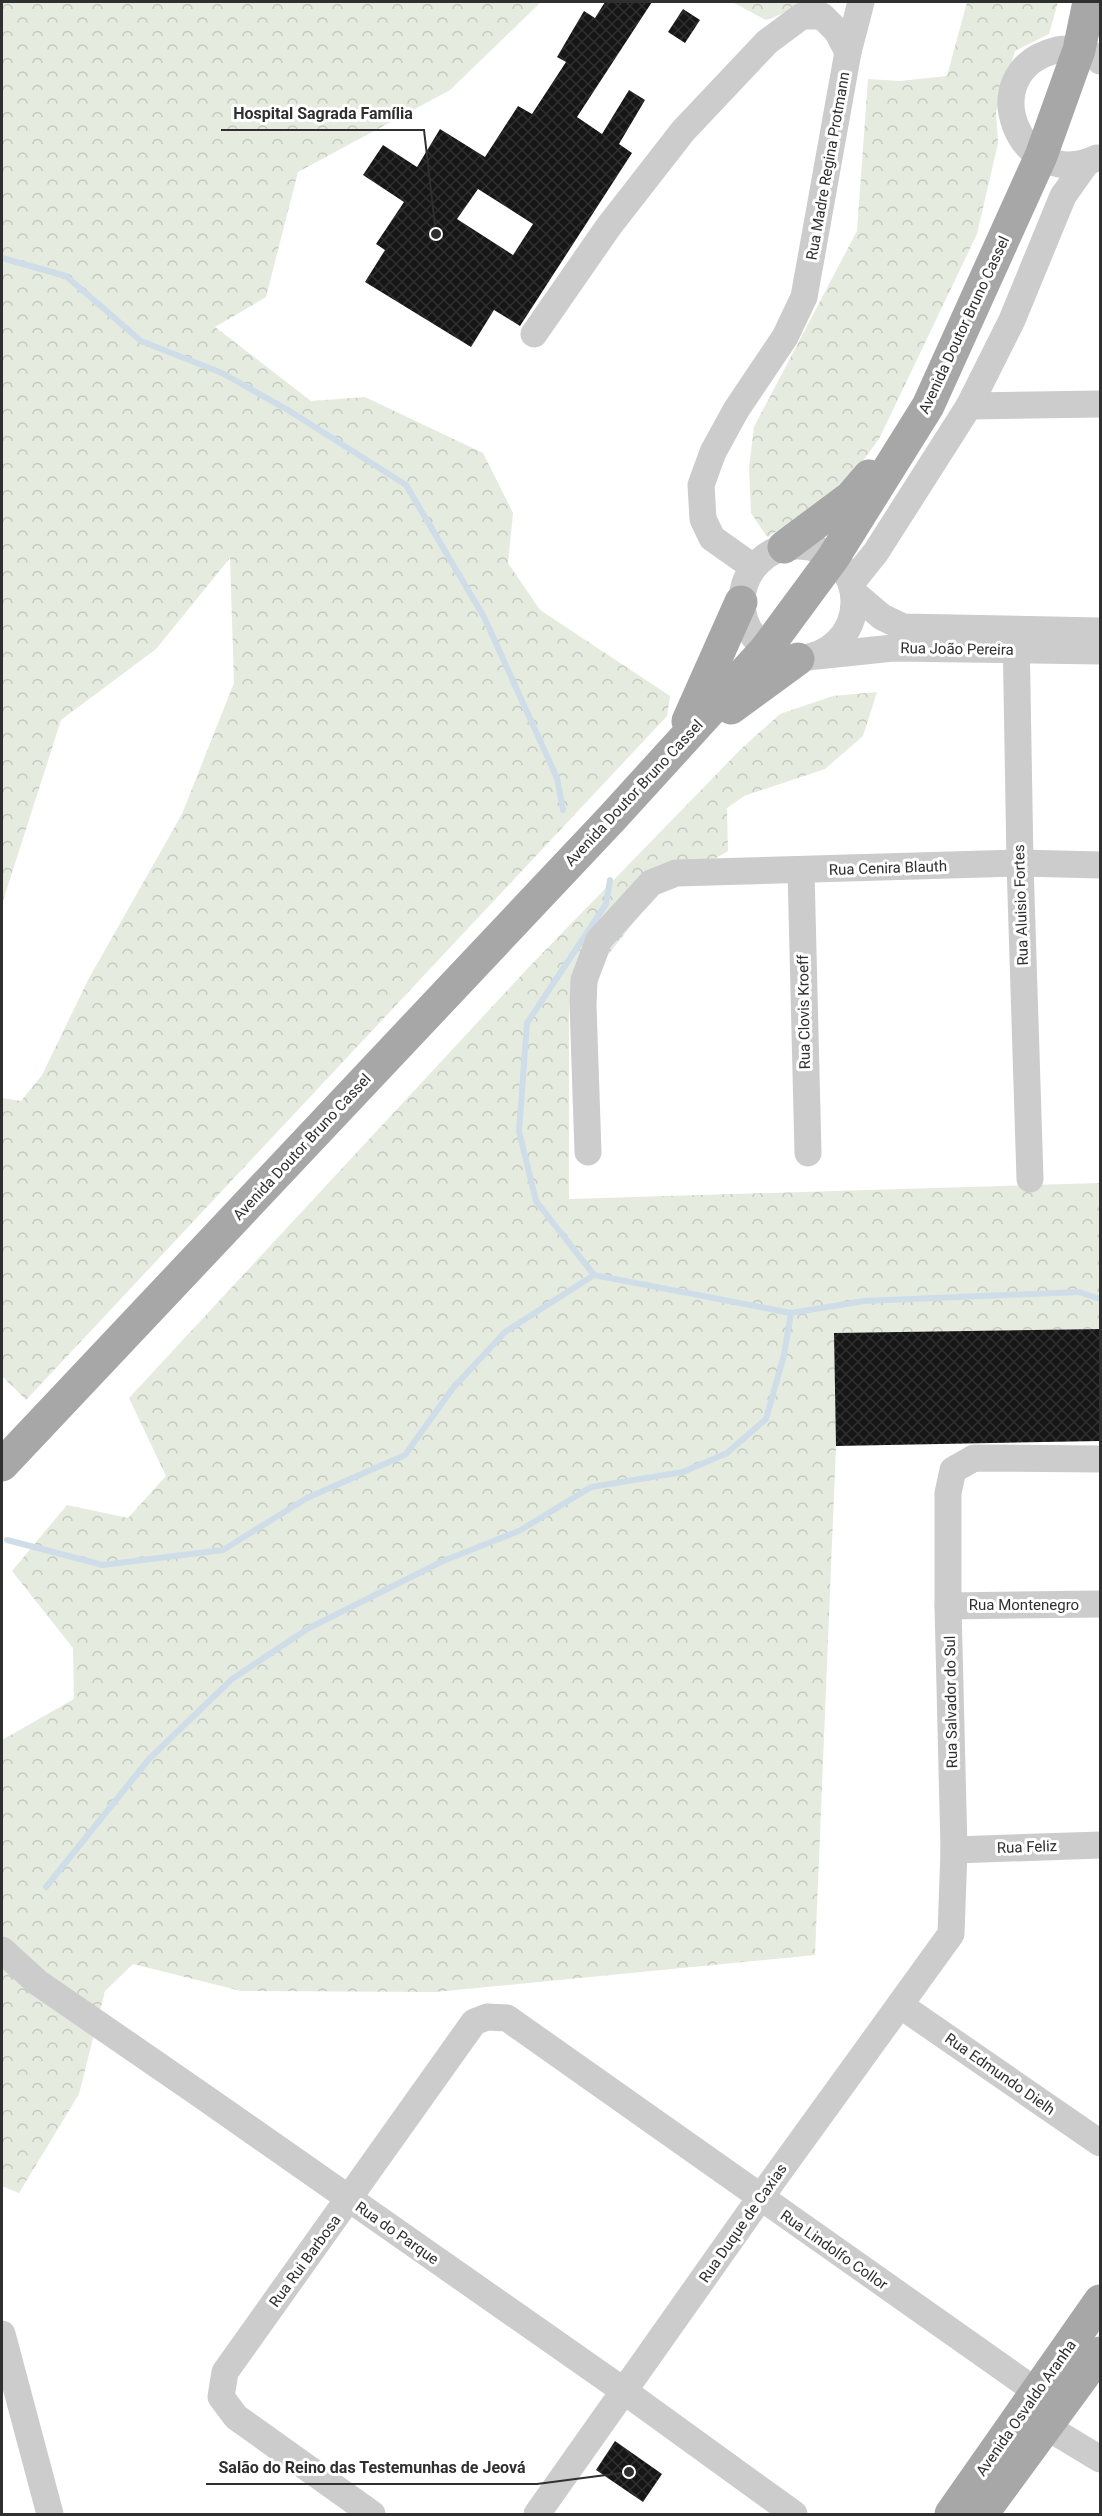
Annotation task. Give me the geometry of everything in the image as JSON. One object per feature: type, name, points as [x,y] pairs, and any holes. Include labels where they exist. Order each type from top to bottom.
[{"type":"main road","name":"Avenida Doutor Bruno Cassel","points":[[2,1465],[676,748],[766,649],[846,578],[1090,55],[1092,8]]},
{"type":"main road","points":[[784,547],[851,497],[928,406]]},
{"type":"main road","points":[[676,748],[741,602]]},
{"type":"main road","points":[[676,748],[807,658]]},
{"type":"main road","name":"Avenida Osvaldo Aranha","points":[[982,2514],[1047,2410],[1101,2301]]},
{"type":"main road","name":"Avenida Osvaldo Aranha","points":[[951,2514],[1101,2353]]},
{"type":"street","points":[[848,52],[861,2]]},
{"type":"street","name":"Rua Madre Regina Protmann","points":[[534,334],[653,168],[683,131],[767,42],[802,16],[822,16],[837,31],[848,52],[804,297],[785,337],[736,410],[713,452],[701,485],[703,519],[712,538],[753,567]]},
{"type":"street","points":[[1090,55],[1062,49],[1039,57],[1021,73],[1013,87],[1010,103],[1012,119],[1023,140],[1041,156],[1063,165],[1096,159]]},
{"type":"street","points":[[784,547],[767,554],[753,567],[744,584],[741,602],[744,621],[754,638],[766,649],[782,657],[807,658],[838,644],[852,621],[846,578],[876,552],[969,406],[1012,320],[1063,196],[1096,159]]},
{"type":"street","points":[[969,406],[1101,404]]},
{"type":"street","name":"Rua João Pereira","points":[[784,547],[803,546],[821,550],[882,617],[903,627],[1101,651]]},
{"type":"street","name":"Rua João Pereira","points":[[807,658],[893,648],[1016,640],[1101,631]]},
{"type":"street","name":"Rua Aluisio Fortes","points":[[1016,640],[1029,1179]]},
{"type":"street","name":"Rua Cenira Blauth","points":[[588,1152],[584,980],[599,940],[651,883],[676,873],[1020,863],[1101,865]]},
{"type":"street","name":"Rua Clovis Kroeff","points":[[801,871],[808,1153]]},
{"type":"street","name":"Rua Salvador do Sul","points":[[951,1934],[954,1850],[948,1606],[948,1494],[953,1470],[974,1458],[1101,1459]]},
{"type":"street","name":"Rua Montenegro","points":[[948,1606],[1101,1604]]},
{"type":"street","name":"Rua Feliz","points":[[954,1850],[1101,1845]]},
{"type":"street","name":"Rua Duque de Caxias","points":[[537,2514],[760,2198],[951,1934]]},
{"type":"street","name":"Rua do Parque","points":[[2,1950],[37,1982],[624,2391],[794,2514]]},
{"type":"street","name":"Rua Edmundo Dielh","points":[[900,2005],[1101,2142]]},
{"type":"street","name":"Rua Rui Barbosa","points":[[372,2514],[236,2417],[221,2397],[225,2372],[474,2022],[487,2017]]},
{"type":"street","name":"Rua Lindolfo Collor","points":[[487,2017],[507,2018],[760,2198],[1047,2410],[1101,2459]]},
{"type":"street","points":[[2,2334],[50,2514]]},
{"type":"green space","points":[[2,2],[541,2],[450,90],[298,172],[266,297],[215,327],[311,401],[365,397],[483,453],[513,513],[508,563],[540,610],[670,696],[667,716],[26,1400],[2,1376],[2,1098],[21,1101],[42,1075],[88,980],[182,814],[234,683],[230,558],[156,649],[61,720],[2,904]]},
{"type":"green space","points":[[732,2],[812,2],[766,20]]},
{"type":"green space","points":[[967,2],[1058,2],[1049,34],[1015,51],[996,112],[998,143],[977,234],[879,439],[837,496],[767,537],[751,513],[749,468],[754,427],[857,231],[868,79],[900,81],[947,76]]},
{"type":"green space","points":[[877,692],[863,736],[825,769],[744,796],[727,808],[728,851],[657,893],[569,1004],[569,1199],[1100,1183],[1100,1329],[834,1334],[836,1446],[815,1955],[435,1992],[241,1991],[133,1964],[105,1991],[79,2094],[19,2193],[2,2186],[2,1740],[74,1699],[73,1648],[12,1571],[67,1505],[128,1518],[166,1476],[129,1398],[528,968],[741,749],[780,714],[833,696]]},
{"type":"building","points":[[605,2],[652,2],[577,117],[602,134],[629,90],[645,100],[619,144],[632,153],[520,326],[494,310],[471,347],[365,282],[385,250],[376,244],[404,202],[363,175],[383,145],[417,167],[440,129],[485,157],[518,106],[532,114],[566,62],[557,57],[584,11],[595,18]],"holes":[[[478,189],[533,224],[513,255],[457,219]]]},
{"type":"building","points":[[683,9],[700,20],[685,43],[668,32]]},
{"type":"building","points":[[1101,1329],[1101,1441],[836,1446],[834,1333]]},
{"type":"building","points":[[615,2441],[662,2474],[643,2502],[596,2470]]},
{"type":"waterway","points":[[2,258],[66,276],[141,341],[222,373],[288,410],[406,485],[484,617],[557,778],[563,810]]},
{"type":"waterway","points":[[610,880],[606,904],[527,1023],[519,1131],[536,1201],[594,1275],[791,1313],[864,1301],[1079,1292],[1100,1299]]},
{"type":"waterway","points":[[7,1540],[103,1565],[223,1550],[307,1498],[405,1455],[453,1388],[505,1332],[594,1275]]},
{"type":"waterway","points":[[46,1887],[149,1759],[232,1679],[309,1628],[443,1561],[519,1531],[591,1487],[683,1472],[727,1453],[766,1419],[784,1355],[791,1313]]},
{"type":"place","name":"Hospital Sagrada Família","points":[[436,234]]},
{"type":"place","name":"Salão do Reino das Testemunhas de Jeová","points":[[629,2472]]}]
